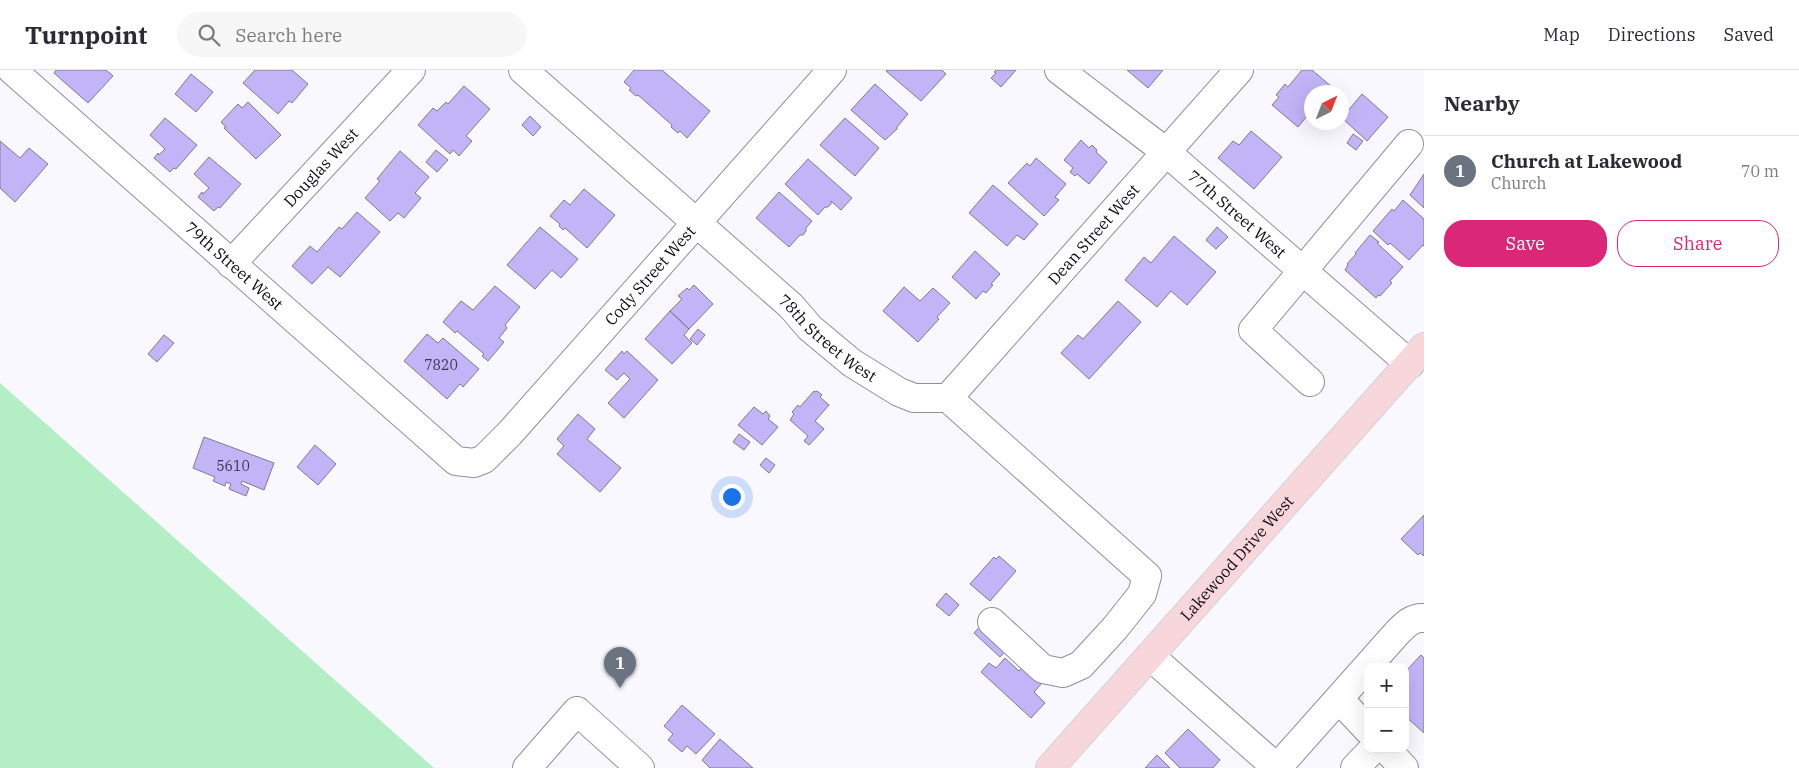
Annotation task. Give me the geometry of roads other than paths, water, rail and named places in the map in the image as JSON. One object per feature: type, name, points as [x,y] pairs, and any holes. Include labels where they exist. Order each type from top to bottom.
[{"type":"main road","name":"Lakewood Drive West","points":[[1050,768],[1417,355]]},
{"type":"street","name":"79th Street West","points":[[12,70],[456,461]]},
{"type":"street","name":"Douglas West","points":[[231,264],[411,70]]},
{"type":"street","name":"78th Street West","points":[[524,70],[791,306],[810,328],[852,363],[899,392],[914,398],[948,398]]},
{"type":"street","name":"Cody Street West","points":[[456,461],[474,463],[484,459],[510,433],[832,70]]},
{"type":"street","name":"77th Street West","points":[[1059,70],[1166,152],[1302,270],[1417,355]]},
{"type":"street","name":"Dean Street West","points":[[948,398],[1239,70]]},
{"type":"street","points":[[1310,382],[1253,330],[1408,144]]},
{"type":"street","points":[[948,398],[1146,576],[1142,594],[1115,628],[1081,665],[1064,673],[1043,669],[992,622]]},
{"type":"street","points":[[1150,656],[1277,768],[1397,633],[1420,618]]},
{"type":"street","points":[[1339,699],[1364,726]]},
{"type":"street","points":[[529,767],[577,711],[640,768]]},
{"type":"street","points":[[1355,768],[1369,753]]},
{"type":"street","points":[[1390,753],[1404,768]]},
{"type":"place","name":"Church at Lakewood","points":[[620,688]]}]
